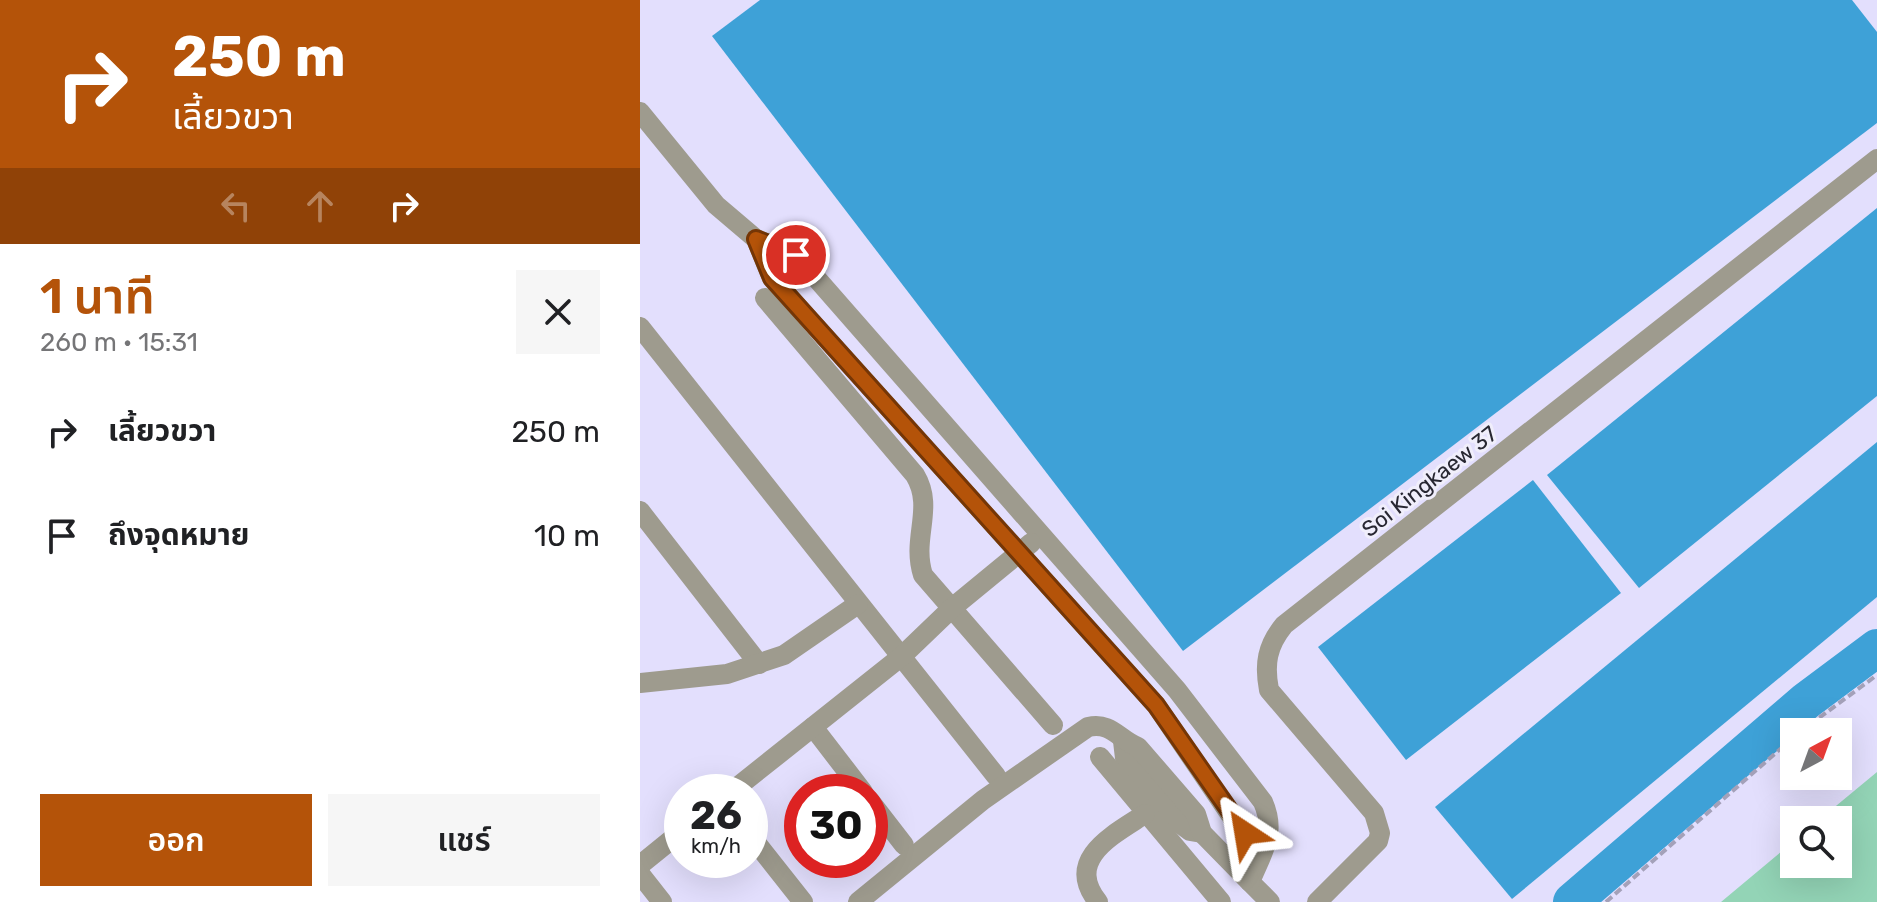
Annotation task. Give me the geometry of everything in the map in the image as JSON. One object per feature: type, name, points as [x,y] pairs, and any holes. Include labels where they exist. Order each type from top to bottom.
[{"type":"street","points":[[640,112],[716,205],[756,239],[796,255],[1177,690],[1263,802],[1271,820],[1270,833],[1250,882]]},
{"type":"street","name":"Soi Kingkaew 37","points":[[1317,902],[1378,841],[1379,826],[1374,813],[1269,690],[1265,670],[1273,639],[1284,625],[1877,159]]},
{"type":"street","points":[[756,239],[772,278],[1156,705],[1259,857]]},
{"type":"street","points":[[765,298],[915,475],[925,491],[917,557],[923,575],[1053,725]]},
{"type":"street","points":[[640,327],[996,776]]},
{"type":"street","points":[[890,409],[914,389]]},
{"type":"street","points":[[640,511],[759,664]]},
{"type":"street","points":[[754,774],[902,656],[952,608],[1040,536]]},
{"type":"street","points":[[640,683],[727,674],[784,655],[858,604]]},
{"type":"street","points":[[1156,705],[1177,690]]},
{"type":"street","points":[[1181,738],[1202,723]]},
{"type":"street","points":[[858,902],[983,800],[1088,727],[1108,726],[1123,741],[1137,746],[1187,803],[1198,818],[1202,833],[1270,902]]},
{"type":"street","points":[[813,727],[849,774]]},
{"type":"street","points":[[1123,741],[1125,758],[1215,900]]},
{"type":"street","points":[[1100,757],[1145,814],[1169,828],[1202,833]]},
{"type":"street","points":[[1098,902],[1088,889],[1087,875],[1094,852],[1102,843],[1145,814]]},
{"type":"street","points":[[888,824],[904,845]]},
{"type":"street","points":[[640,865],[664,846]]},
{"type":"street","points":[[768,858],[803,902]]},
{"type":"street","points":[[640,874],[662,902]]},
{"type":"path","points":[[1819,718],[1877,675]]},
{"type":"path","points":[[1606,902],[1780,749]]},
{"type":"green space","points":[[1877,772],[1877,902],[1721,902],[1780,853],[1780,878],[1852,878],[1852,806],[1836,806]]},
{"type":"water","points":[[760,0],[1852,0],[1877,32],[1877,123],[1183,651],[712,36]]},
{"type":"water","points":[[1877,208],[1877,396],[1639,588],[1547,475]]},
{"type":"water","points":[[1877,442],[1877,597],[1512,899],[1435,807]]},
{"type":"water","points":[[1533,480],[1621,593],[1406,760],[1318,647]]},
{"type":"waterway","points":[[1572,902],[1806,701],[1877,648]]},
{"type":"route","points":[[796,255],[756,239],[772,278],[1156,705],[1245,833]]}]
